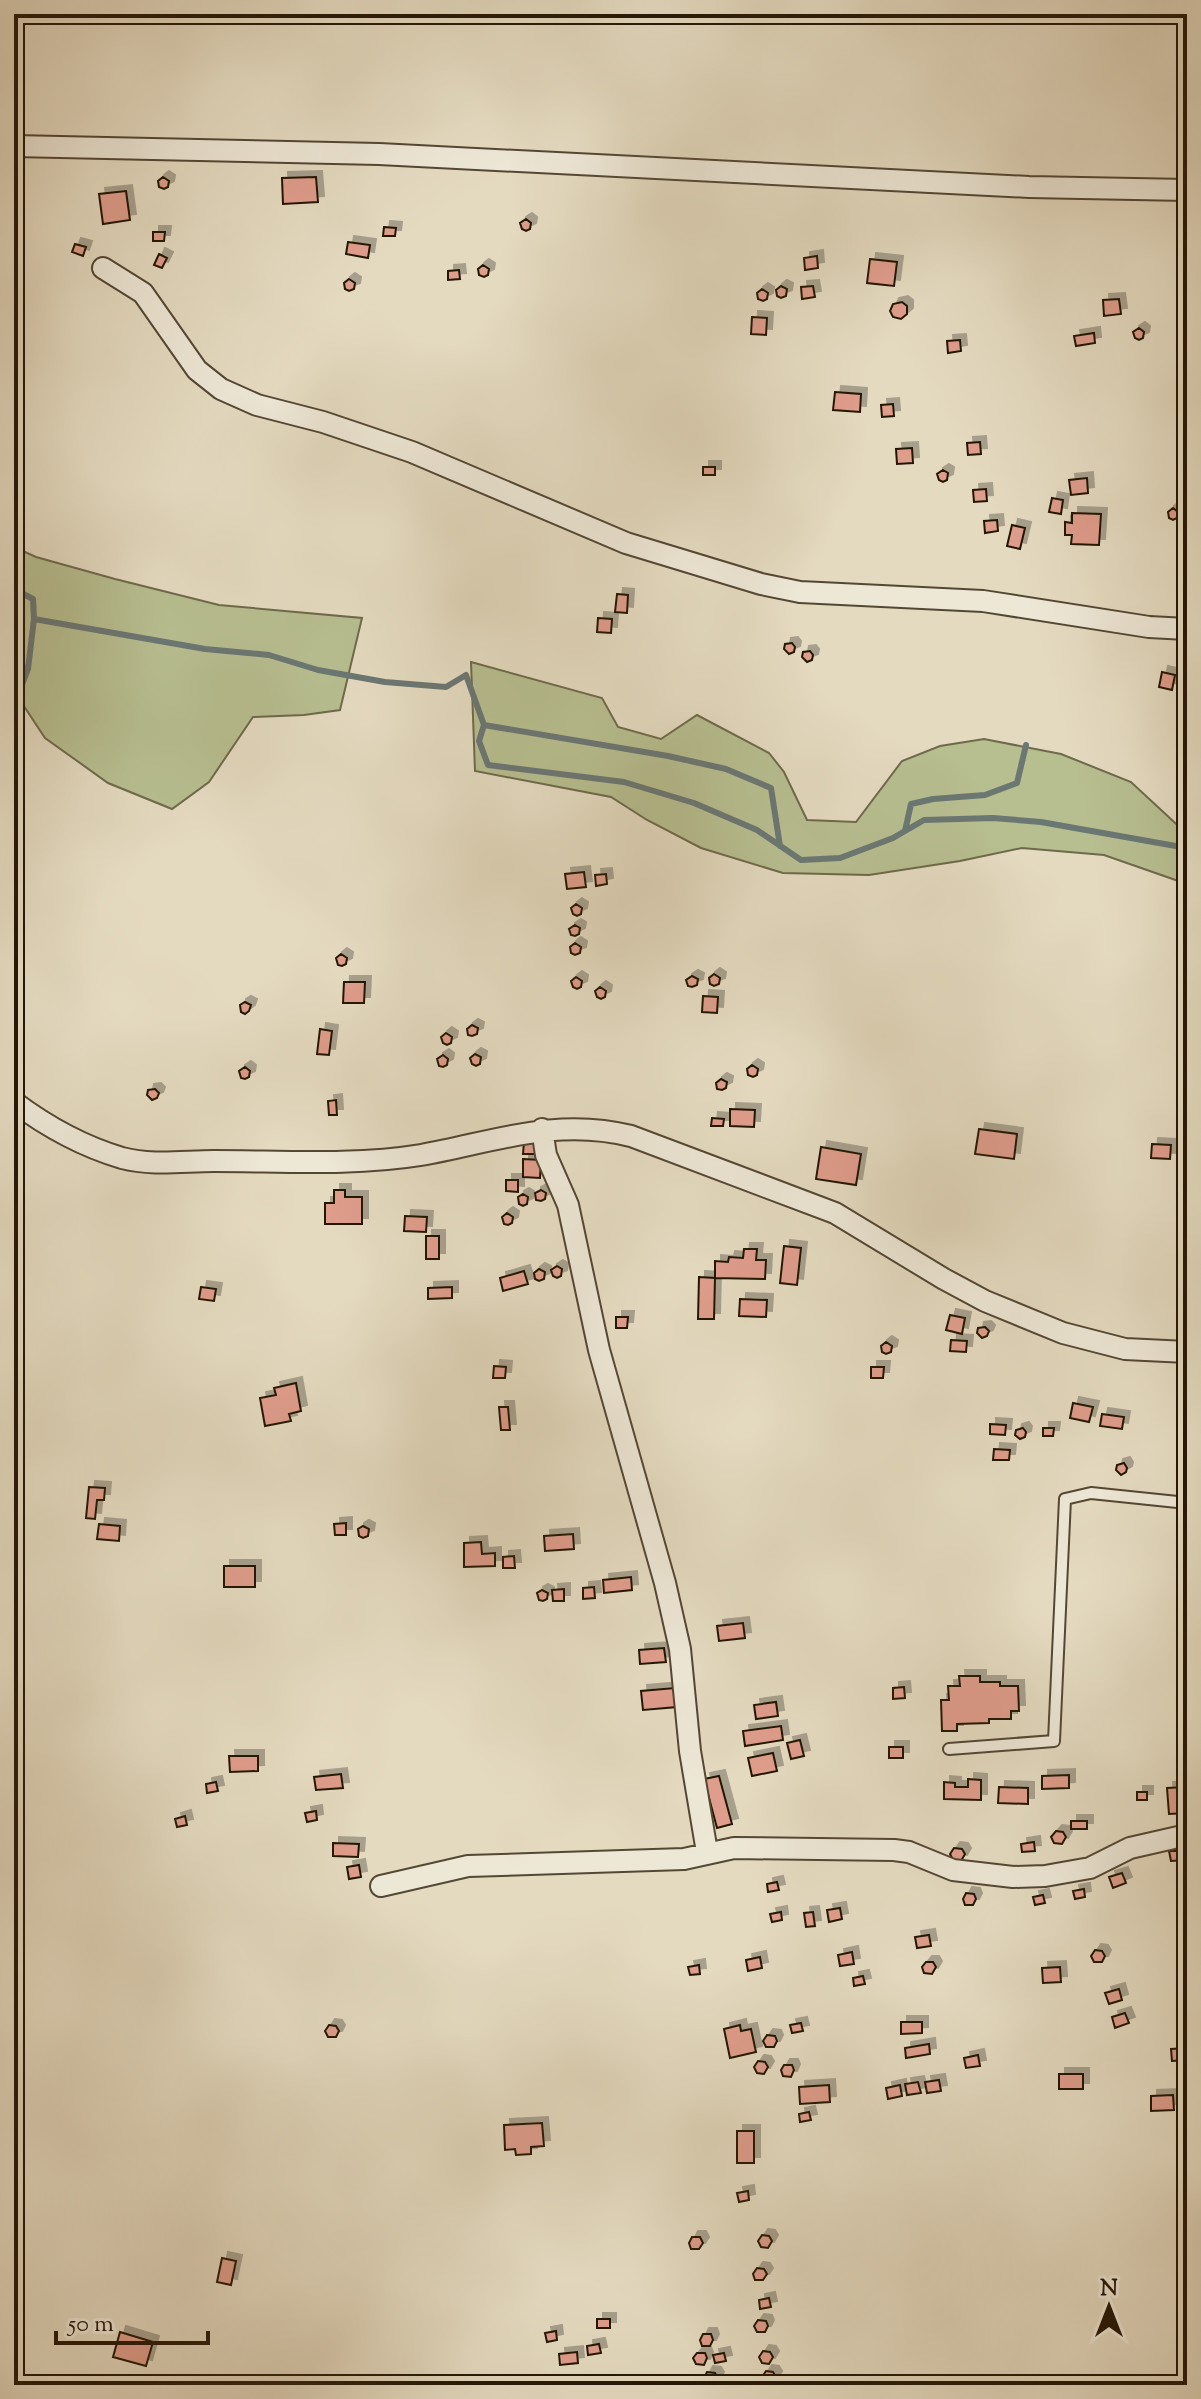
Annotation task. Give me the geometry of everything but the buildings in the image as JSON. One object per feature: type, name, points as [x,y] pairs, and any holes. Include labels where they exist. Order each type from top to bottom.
[{"type":"street","points":[[14,146],[379,154],[1029,187],[1187,190]]},
{"type":"street","points":[[103,268],[143,293],[197,370],[221,389],[257,405],[323,422],[412,452],[626,543],[761,584],[800,592],[983,601],[1149,627],[1187,629]]},
{"type":"street","points":[[14,1102],[41,1121],[101,1150],[142,1162],[257,1163],[399,1158],[542,1129],[587,1128],[631,1136],[835,1213],[985,1301],[1063,1333],[1125,1349],[1187,1352]]},
{"type":"street","points":[[542,1129],[546,1155],[568,1205],[599,1350],[668,1596],[680,1649],[690,1751],[707,1852]]},
{"type":"street","points":[[381,1886],[468,1866],[684,1859],[734,1848],[894,1850],[909,1852],[953,1870],[1013,1877],[1045,1876],[1090,1868],[1130,1848],[1187,1835]]},
{"type":"lane","points":[[949,1749],[1054,1741],[1065,1499],[1091,1493],[1187,1503]]},
{"type":"green space","points":[[14,547],[36,557],[219,605],[362,618],[340,710],[253,717],[209,782],[172,809],[108,783],[45,738],[14,691]]},
{"type":"green space","points":[[471,662],[602,698],[618,727],[661,739],[697,715],[769,753],[784,772],[807,820],[856,822],[902,761],[940,746],[984,739],[1061,754],[1131,782],[1187,834],[1187,884],[1104,855],[1022,848],[869,875],[783,873],[701,848],[611,797],[475,771]]},
{"type":"waterway","points":[[14,589],[33,599],[34,619],[205,649],[269,655],[318,670],[385,682],[446,687],[466,675],[484,725],[668,756],[726,769],[771,788],[780,846]]},
{"type":"waterway","points":[[15,703],[28,669],[34,619]]},
{"type":"waterway","points":[[14,663],[28,669]]},
{"type":"waterway","points":[[484,725],[479,741],[488,765],[624,782],[694,803],[757,830],[801,860],[840,858],[893,838],[924,820],[993,818],[1041,822],[1187,848]]},
{"type":"waterway","points":[[905,831],[911,804],[985,795],[1017,783],[1026,745]]}]
